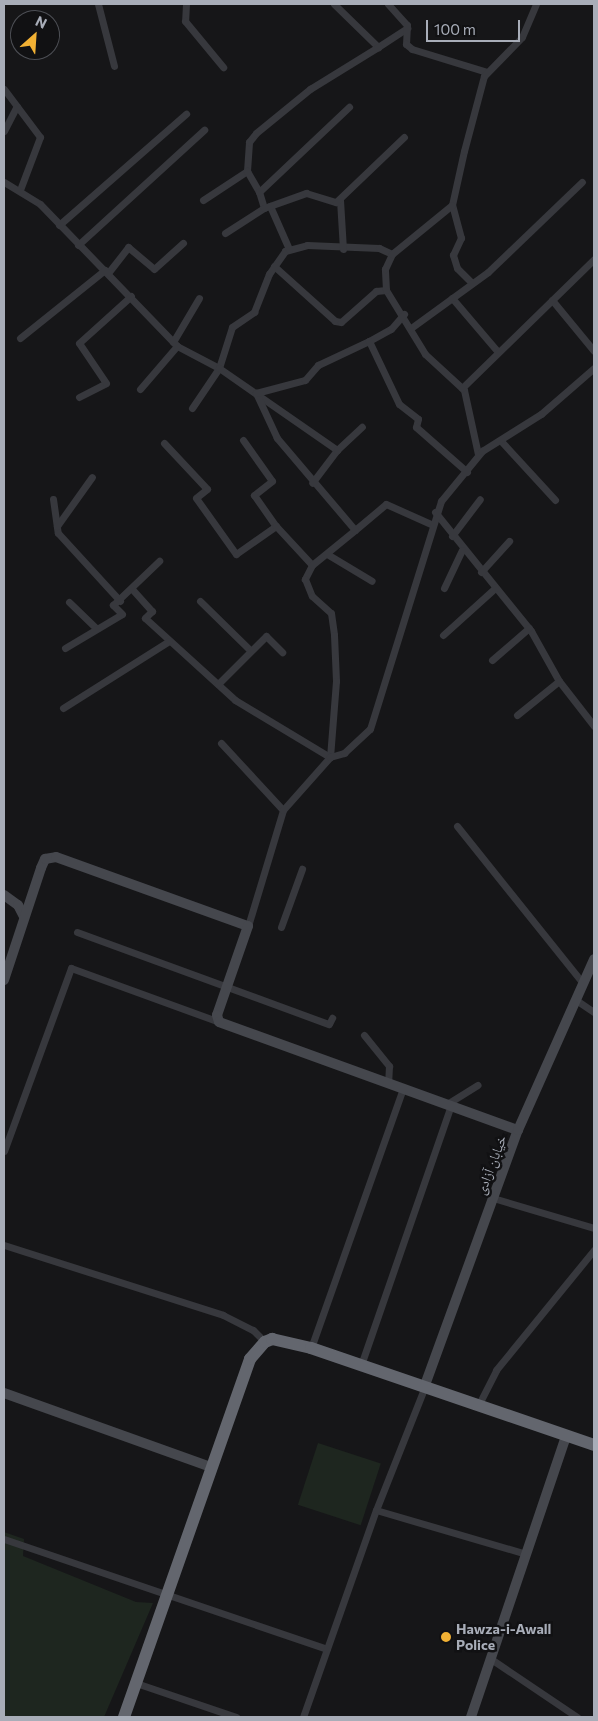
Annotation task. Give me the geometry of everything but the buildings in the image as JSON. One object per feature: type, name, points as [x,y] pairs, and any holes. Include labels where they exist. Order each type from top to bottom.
[{"type":"highway","points":[[124,1717],[250,1359],[264,1342],[272,1339],[311,1348],[594,1445]]},
{"type":"street","points":[[98,4],[114,66]]},
{"type":"street","points":[[186,4],[185,21],[223,67]]},
{"type":"street","points":[[334,4],[378,47]]},
{"type":"street","points":[[388,4],[408,28],[406,44],[412,49],[487,72]]},
{"type":"street","points":[[472,283],[457,268],[453,255],[462,238],[452,205],[478,89],[487,72],[522,37],[536,4]]},
{"type":"street","points":[[289,249],[247,171],[249,142],[256,133],[310,89],[408,28]]},
{"type":"street","points":[[4,89],[40,138],[20,190]]},
{"type":"street","points":[[4,131],[16,106]]},
{"type":"street","points":[[259,192],[349,107]]},
{"type":"street","points":[[59,225],[186,114]]},
{"type":"street","points":[[78,245],[204,130]]},
{"type":"street","points":[[224,233],[267,207],[306,193],[323,201],[340,200],[404,138]]},
{"type":"street","points":[[203,200],[247,171]]},
{"type":"street","points":[[4,182],[20,190],[59,225],[131,296],[175,344],[219,368],[337,450]]},
{"type":"street","points":[[411,328],[472,283],[582,182]]},
{"type":"street","points":[[340,200],[343,249]]},
{"type":"street","points":[[452,205],[392,254],[385,269],[386,290],[404,314],[426,354],[462,388],[478,454]]},
{"type":"street","points":[[20,338],[106,271],[128,247],[154,269],[182,243]]},
{"type":"street","points":[[192,408],[219,368],[232,327],[254,312],[274,266],[289,249],[379,248],[392,254]]},
{"type":"street","points":[[462,388],[594,259]]},
{"type":"street","points":[[274,266],[336,321],[341,322],[376,291],[386,290]]},
{"type":"street","points":[[79,397],[106,383],[79,343],[131,296]]},
{"type":"street","points":[[140,389],[175,344],[199,298]]},
{"type":"street","points":[[452,298],[498,352]]},
{"type":"street","points":[[552,300],[594,351]]},
{"type":"street","points":[[256,393],[305,380],[318,365],[391,329],[404,314]]},
{"type":"street","points":[[369,340],[399,404],[418,419],[416,427],[467,472]]},
{"type":"street","points":[[219,1022],[217,1015],[248,926],[283,810],[330,757],[344,753],[370,729],[435,512],[467,472],[478,454],[501,441],[554,404],[594,368]]},
{"type":"street","points":[[256,393],[277,438],[312,483],[355,530]]},
{"type":"street","points":[[312,483],[337,450],[362,427]]},
{"type":"street","points":[[243,440],[272,481],[254,495],[276,526],[312,565]]},
{"type":"street","points":[[501,441],[555,500]]},
{"type":"street","points":[[164,442],[207,489],[196,498],[236,554],[276,526]]},
{"type":"street","points":[[57,526],[92,477]]},
{"type":"street","points":[[53,499],[57,526],[66,544],[120,601]]},
{"type":"street","points":[[452,536],[480,499]]},
{"type":"street","points":[[330,757],[336,681],[331,613],[312,596],[305,579],[312,565],[386,504],[431,524]]},
{"type":"street","points":[[435,512],[462,550],[529,628],[559,680],[594,726]]},
{"type":"street","points":[[481,572],[509,541]]},
{"type":"street","points":[[444,588],[462,550]]},
{"type":"street","points":[[327,554],[372,581]]},
{"type":"street","points":[[65,648],[122,614],[114,605],[159,561]]},
{"type":"street","points":[[443,635],[495,588]]},
{"type":"street","points":[[132,589],[152,611],[145,618],[218,684],[330,757]]},
{"type":"street","points":[[200,601],[251,651]]},
{"type":"street","points":[[69,602],[96,628]]},
{"type":"street","points":[[492,660],[529,628]]},
{"type":"street","points":[[218,684],[266,636],[282,652]]},
{"type":"street","points":[[62,708],[169,641]]},
{"type":"street","points":[[517,715],[559,680]]},
{"type":"street","points":[[221,743],[283,810]]},
{"type":"street","points":[[457,826],[583,983]]},
{"type":"street","points":[[4,980],[45,859],[56,857],[248,926]]},
{"type":"street","points":[[281,927],[302,869]]},
{"type":"street","points":[[4,895],[18,905],[24,917]]},
{"type":"street","points":[[18,905],[30,900]]},
{"type":"street","points":[[76,932],[329,1024],[332,1018]]},
{"type":"street","name":"خیابان آزادی","points":[[425,1386],[518,1130],[594,959]]},
{"type":"street","points":[[4,1151],[70,968],[518,1130]]},
{"type":"street","points":[[576,1000],[594,1012]]},
{"type":"street","points":[[364,1035],[389,1066],[388,1083]]},
{"type":"street","points":[[361,1365],[449,1104],[478,1085]]},
{"type":"street","points":[[311,1348],[403,1088]]},
{"type":"street","points":[[493,1198],[594,1228]]},
{"type":"street","points":[[4,1245],[222,1315],[253,1330],[264,1342]]},
{"type":"street","points":[[479,1404],[496,1370],[594,1250]]},
{"type":"street","points":[[304,1717],[376,1510],[425,1386]]},
{"type":"street","points":[[4,1393],[211,1467]]},
{"type":"street","points":[[470,1717],[566,1436]]},
{"type":"street","points":[[376,1510],[526,1554]]},
{"type":"street","points":[[4,1538],[327,1649]]},
{"type":"street","points":[[491,1658],[577,1717]]},
{"type":"street","points":[[136,1683],[236,1717]]},
{"type":"shaded area","points":[[318,1443],[381,1463],[361,1525],[298,1505]]},
{"type":"shaded area","points":[[4,1532],[24,1539],[23,1556],[136,1602],[153,1603],[104,1717],[4,1717]]},
{"type":"place","name":"Hawza-i-Awall Police","points":[[446,1637]]}]
